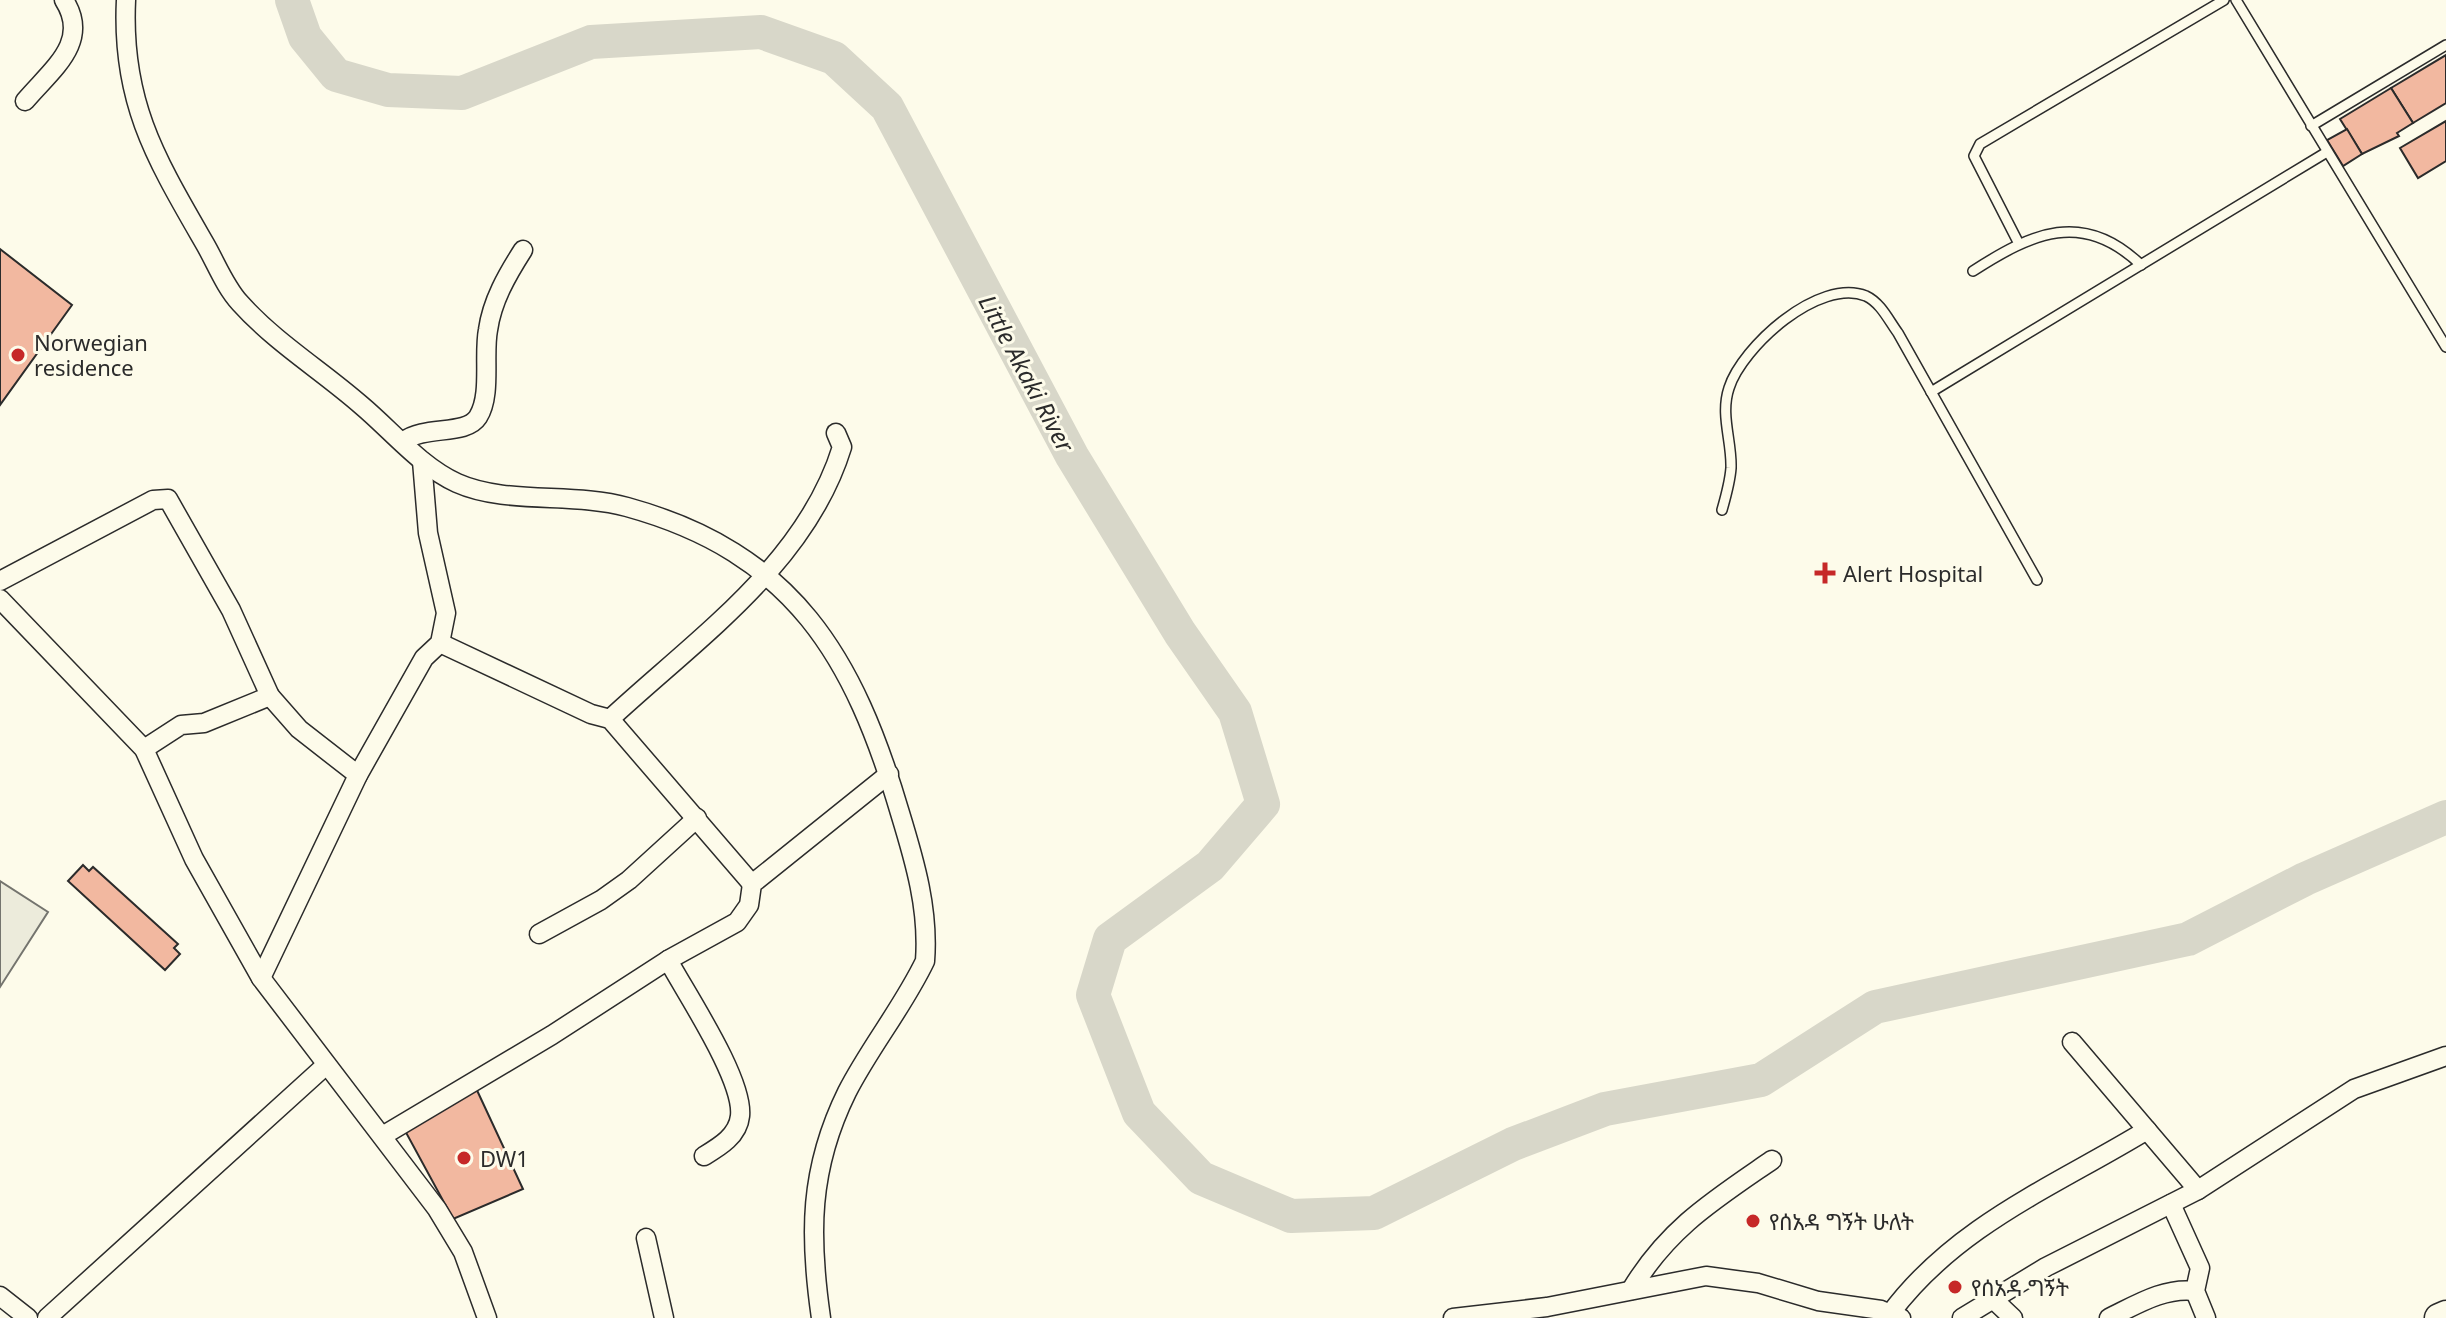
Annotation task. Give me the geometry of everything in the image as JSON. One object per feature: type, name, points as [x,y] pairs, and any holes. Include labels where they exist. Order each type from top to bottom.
[{"type":"highway","points":[[2439,1318],[2446,1315]]},
{"type":"street","points":[[25,101],[72,44],[75,17],[64,0]]},
{"type":"street","points":[[126,0],[126,65],[142,126],[237,300],[278,343],[344,390],[404,441],[422,461],[458,483],[496,493],[546,495],[626,506],[696,533],[767,574],[802,607],[829,643],[866,712],[889,774],[925,905],[925,961],[911,990],[847,1092],[820,1159],[812,1247],[821,1318]]},
{"type":"street","points":[[404,441],[415,432],[465,428],[478,417],[484,394],[488,329],[494,305],[523,250]]},
{"type":"street","points":[[610,719],[767,574],[794,545],[834,472],[842,447],[836,433]]},
{"type":"street","points":[[261,978],[358,775],[424,658],[440,643],[446,613],[428,533],[422,461]]},
{"type":"street","points":[[0,581],[153,500],[168,499],[231,610],[270,696],[299,729],[358,775]]},
{"type":"street","points":[[0,599],[144,749],[194,859],[261,978],[325,1066],[384,1135],[463,1252],[487,1318]]},
{"type":"street","points":[[440,643],[591,714],[610,719],[752,884]]},
{"type":"street","points":[[144,749],[181,725],[204,723],[270,696]]},
{"type":"street","points":[[384,1135],[552,1035],[668,960],[737,922],[749,905],[752,884],[889,774]]},
{"type":"street","points":[[539,934],[601,900],[629,880],[697,818]]},
{"type":"street","points":[[668,960],[739,1091],[740,1119],[727,1142],[704,1156]]},
{"type":"street","points":[[2072,1042],[2198,1190]]},
{"type":"street","points":[[1962,1318],[2046,1267],[2198,1190],[2354,1089],[2446,1056]]},
{"type":"street","points":[[47,1318],[325,1066]]},
{"type":"street","points":[[1453,1318],[1547,1307],[1706,1276],[1895,1316],[1925,1271],[1981,1224],[2147,1130]]},
{"type":"street","points":[[1631,1290],[1665,1241],[1703,1206],[1772,1160]]},
{"type":"street","points":[[2171,1204],[2200,1268],[2195,1291],[2206,1318]]},
{"type":"street","points":[[646,1238],[664,1318]]},
{"type":"street","points":[[2109,1318],[2157,1295],[2182,1289],[2195,1291]]},
{"type":"street","points":[[0,1296],[28,1318]]},
{"type":"street","points":[[1994,1300],[2013,1318]]},
{"type":"lane","points":[[2018,242],[1978,171],[1974,156],[1980,144],[2224,0]]},
{"type":"lane","points":[[2236,0],[2446,347]]},
{"type":"lane","points":[[2311,126],[2446,45]]},
{"type":"lane","points":[[1931,392],[2327,152]]},
{"type":"lane","points":[[1973,271],[2018,242],[2068,230],[2097,237],[2125,249],[2141,265]]},
{"type":"lane","points":[[1722,510],[1731,467],[1724,411],[1739,363],[1760,340],[1802,308],[1823,298],[1843,294],[1865,295],[1878,304],[2037,580]]},
{"type":"shaded area","points":[[0,881],[48,912],[0,987]]},
{"type":"building","points":[[2446,55],[2446,103],[2413,123],[2391,88]]},
{"type":"building","points":[[2391,88],[2413,123],[2397,133],[2399,136],[2362,154],[2340,119]]},
{"type":"building","points":[[2446,121],[2446,161],[2418,178],[2400,148]]},
{"type":"building","points":[[2347,129],[2362,154],[2343,166],[2327,140]]},
{"type":"building","name":"Norwegian residence","points":[[0,249],[72,305],[0,405]]},
{"type":"building","points":[[83,865],[89,871],[93,867],[178,944],[174,948],[180,954],[165,970],[68,881]]},
{"type":"building","name":"DW1","points":[[475,1086],[523,1189],[453,1219],[403,1127]]},
{"type":"waterway","name":"Little Akaki River","points":[[292,0],[305,37],[336,75],[388,90],[462,93],[591,42],[761,32],[834,58],[887,107],[1072,456],[1180,633],[1235,712],[1263,804],[1210,866],[1110,939],[1093,995],[1139,1113],[1201,1178],[1291,1216],[1374,1213],[1513,1144],[1605,1109],[1761,1080],[1875,1007],[2188,939],[2305,879],[2446,817]]},
{"type":"place","name":"Norwegian residence","points":[[18,355]]},
{"type":"place","name":"Alert Hospital","points":[[1825,573]]},
{"type":"place","name":"DW1","points":[[464,1158]]},
{"type":"place","name":"የሰአዳ ግኝት ሁለት","points":[[1753,1221]]},
{"type":"place","name":"የሰአዳ ግኝት","points":[[1955,1287]]}]
